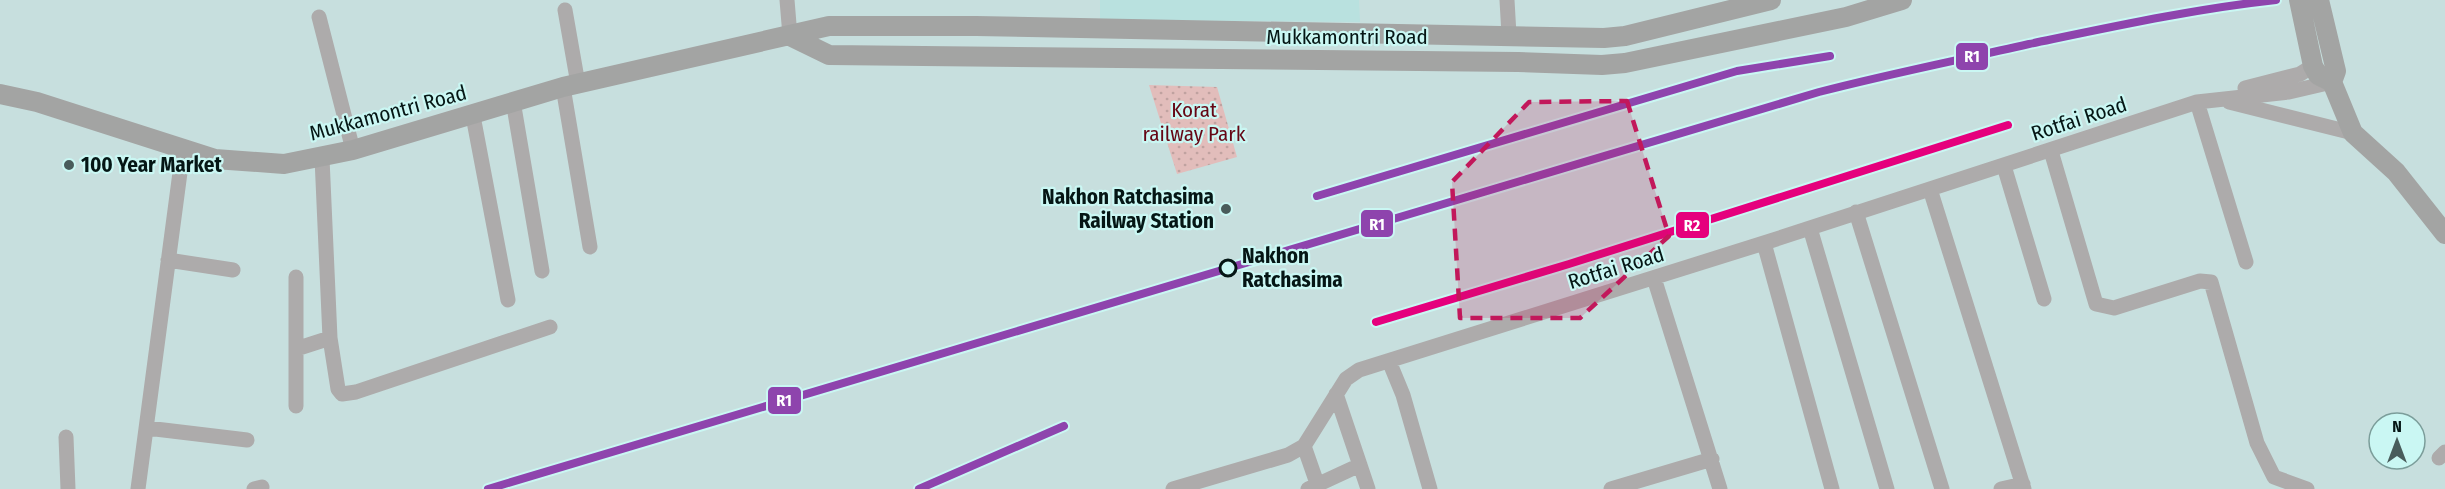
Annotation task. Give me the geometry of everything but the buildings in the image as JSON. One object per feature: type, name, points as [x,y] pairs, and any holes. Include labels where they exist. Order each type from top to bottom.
[{"type":"main road","name":"Mukkamontri Road","points":[[0,94],[37,102],[215,159],[244,164],[284,164],[353,150],[571,85],[829,26],[1604,38],[1624,36],[1771,0]]},
{"type":"main road","name":"Mukkamontri Road","points":[[790,36],[829,55],[1518,62],[1602,65],[1625,63],[1844,8],[1902,0]]},
{"type":"main road","points":[[2299,0],[2313,66],[2318,75],[2332,82],[2354,133],[2396,172],[2445,234]]},
{"type":"main road","points":[[2319,0],[2336,71],[2332,82]]},
{"type":"main road","points":[[1509,35],[1518,62]]},
{"type":"street","points":[[787,0],[790,36]]},
{"type":"street","points":[[1507,0],[1509,35]]},
{"type":"street","points":[[565,10],[571,85],[590,247]]},
{"type":"street","points":[[319,17],[353,150]]},
{"type":"street","name":"Rotfai Road","points":[[1304,446],[1346,379],[1359,370],[2051,151],[2223,93],[2276,82],[2300,74],[2313,66]]},
{"type":"street","name":"Rotfai Road","points":[[2204,100],[2289,92],[2332,82]]},
{"type":"street","points":[[2246,261],[2204,100],[2354,133]]},
{"type":"street","points":[[513,101],[542,271]]},
{"type":"street","points":[[473,116],[508,300]]},
{"type":"street","points":[[138,489],[183,150]]},
{"type":"street","points":[[2051,151],[2096,304],[2114,308],[2200,281],[2211,282],[2257,443],[2274,477],[2307,489]]},
{"type":"street","points":[[322,158],[330,338],[338,389],[342,394],[348,394],[550,327]]},
{"type":"street","points":[[2004,166],[2044,299]]},
{"type":"street","points":[[1930,189],[2024,487],[2001,489]]},
{"type":"street","points":[[1856,213],[1942,489]]},
{"type":"street","points":[[1810,228],[1887,489]]},
{"type":"street","points":[[1764,243],[1832,489]]},
{"type":"street","points":[[168,260],[233,270]]},
{"type":"street","points":[[296,277],[296,406]]},
{"type":"street","points":[[1654,278],[1720,489]]},
{"type":"street","points":[[296,349],[330,338]]},
{"type":"street","points":[[1389,361],[1403,396],[1430,489]]},
{"type":"street","points":[[1336,394],[1368,489]]},
{"type":"street","points":[[147,428],[247,440]]},
{"type":"street","points":[[66,437],[68,489]]},
{"type":"street","points":[[1173,489],[1288,455],[1304,446],[1315,488],[1360,465]]},
{"type":"street","points":[[1611,489],[1712,459]]},
{"type":"highlighted area","points":[[1627,101],[1669,236],[1580,318],[1460,318],[1452,182],[1529,102]]},
{"type":"shaded area","points":[[1100,0],[1359,0],[1360,22],[1100,20]]},
{"type":"green space","name":"Korat railway Park","points":[[1149,85],[1217,87],[1237,157],[1177,174]]},
{"type":"transit line","name":"R1","points":[[488,489],[1819,92],[2121,25],[2183,13],[2276,0]]},
{"type":"transit line","name":"R1","points":[[1317,196],[1737,71],[1830,56]]},
{"type":"transit line","name":"R2","points":[[1376,322],[1569,264],[2008,125]]},
{"type":"transit line","name":"R1","points":[[919,489],[1064,426]]},
{"type":"place","name":"100 Year Market","points":[[69,165]]},
{"type":"place","name":"Nakhon Ratchasima Railway Station","points":[[1226,209]]},
{"type":"place","name":"Nakhon Ratchasima","points":[[1228,268]]}]
